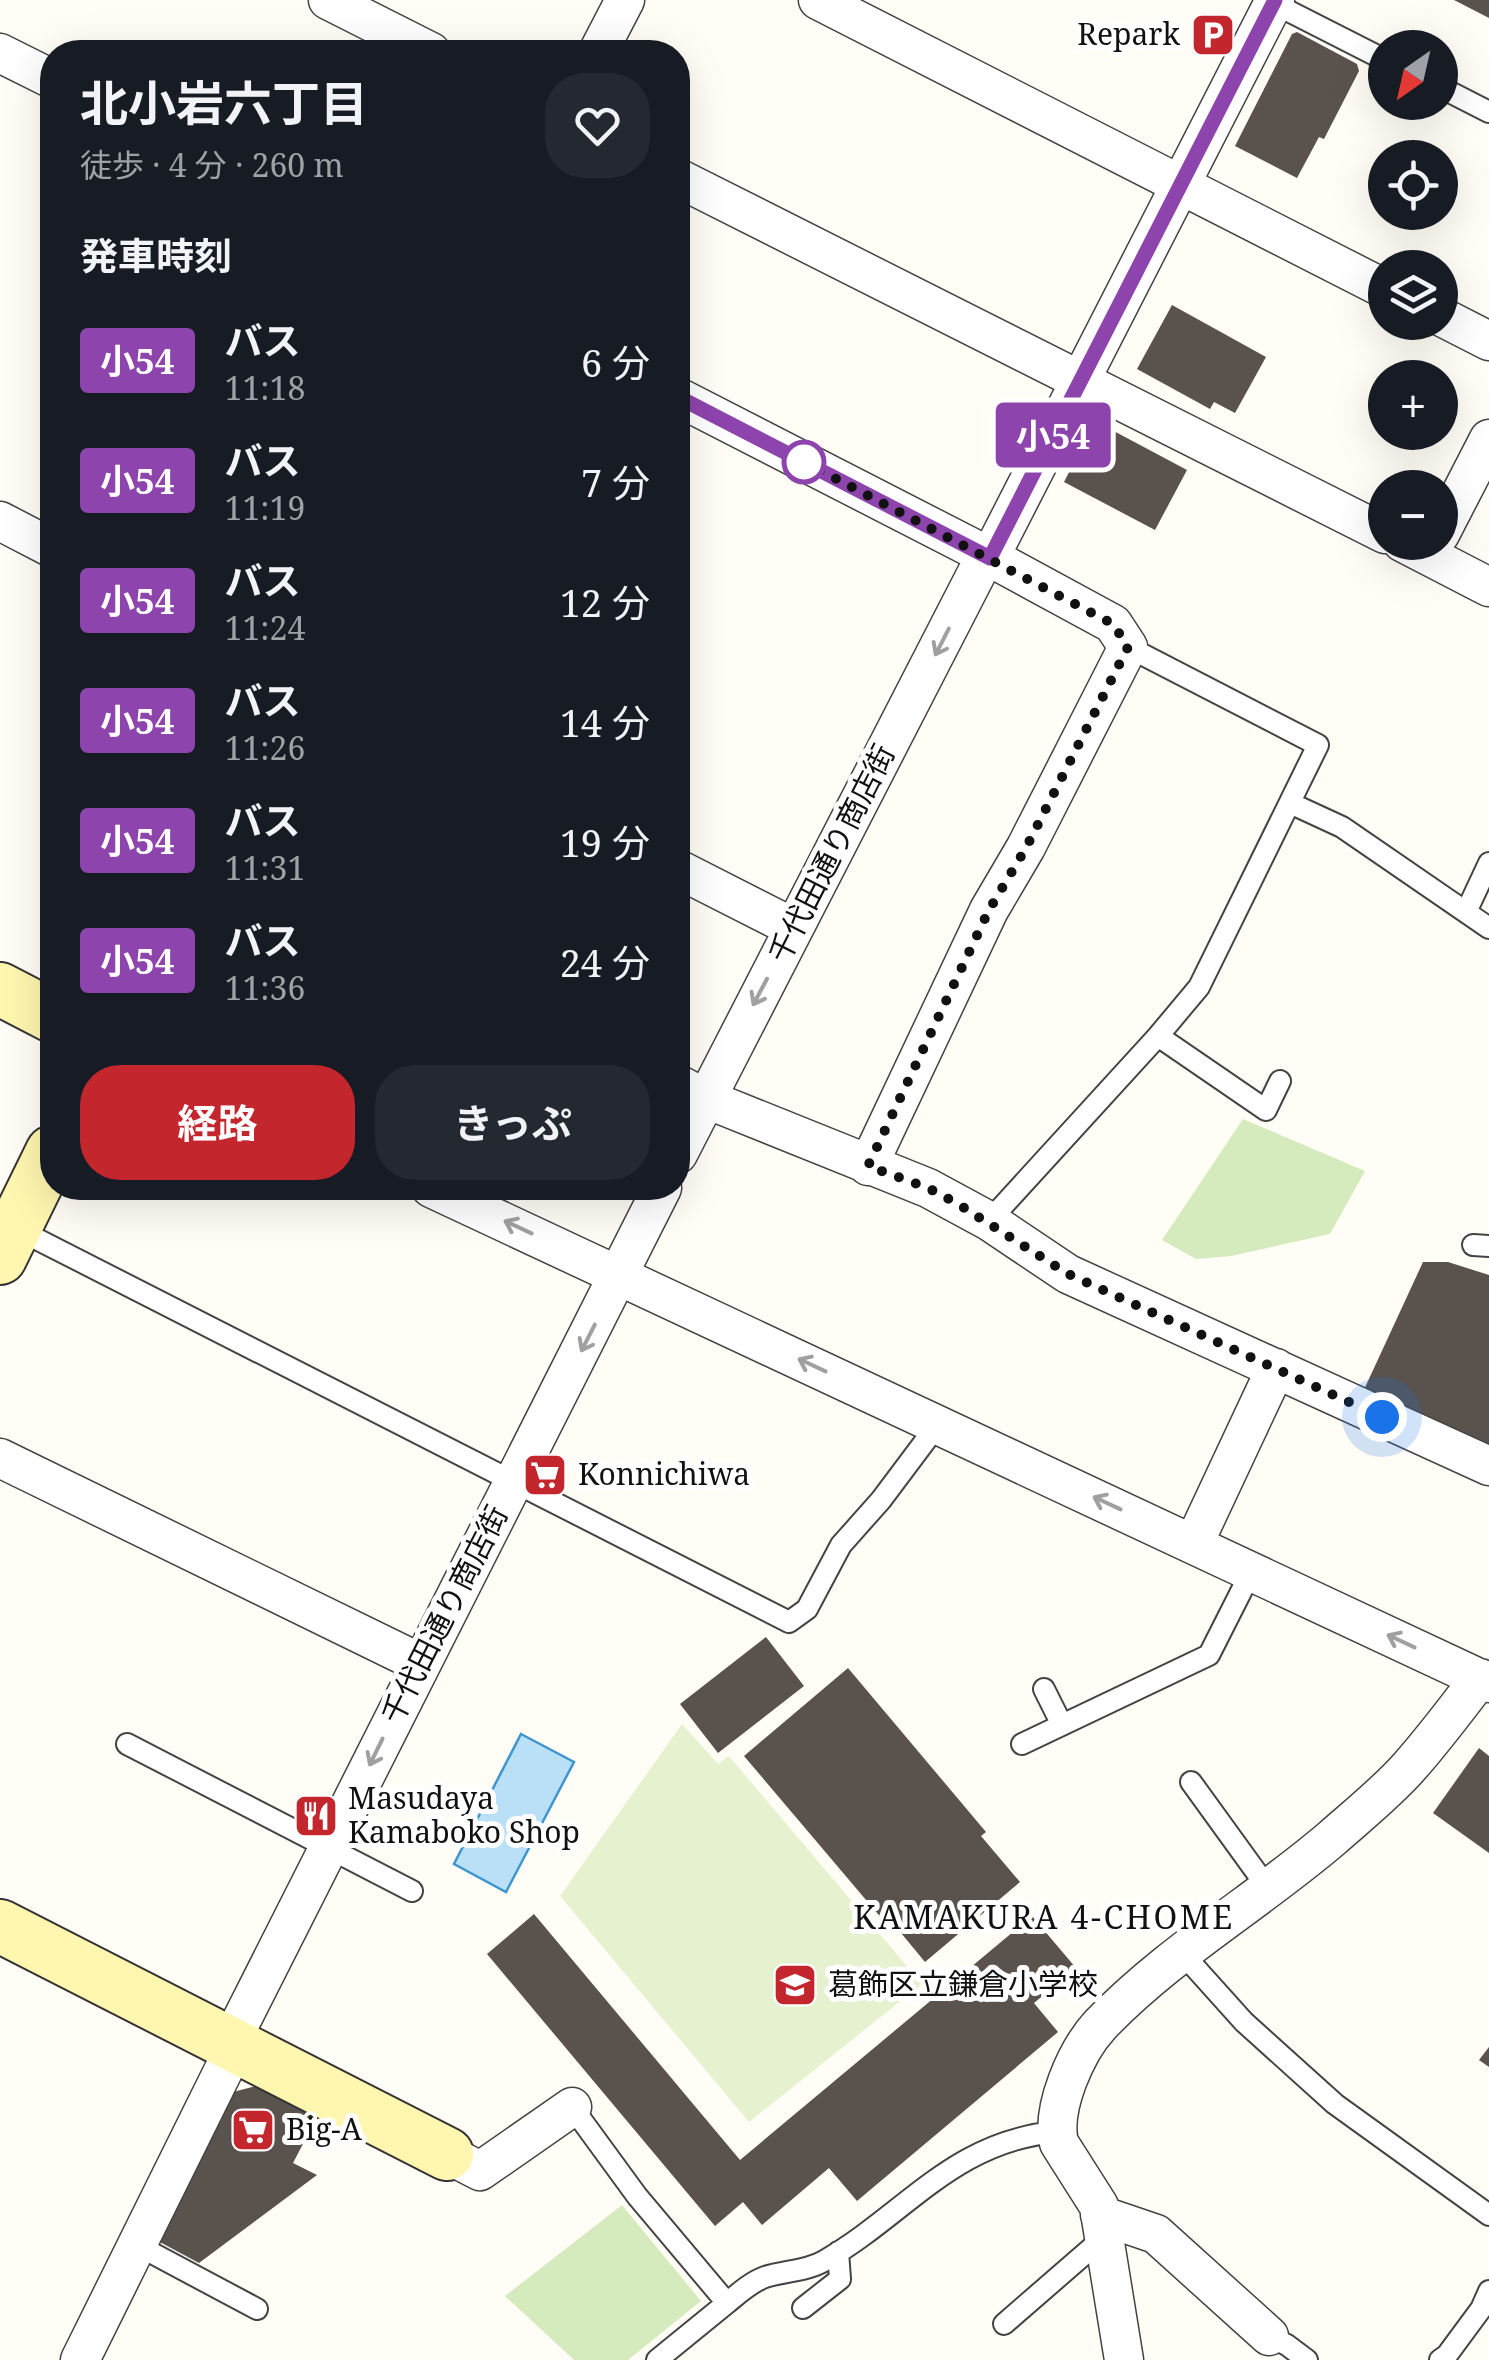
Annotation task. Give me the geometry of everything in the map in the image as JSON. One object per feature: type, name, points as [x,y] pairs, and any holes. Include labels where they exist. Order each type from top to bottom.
[{"type":"street","points":[[328,0],[407,40]]},
{"type":"street","points":[[604,40],[625,0]]},
{"type":"street","points":[[818,0],[1368,279]]},
{"type":"street","name":"千代田通り商店街","points":[[691,1091],[794,928],[1182,186],[1272,1]]},
{"type":"street","points":[[0,53],[40,73]]},
{"type":"street","points":[[690,184],[1368,525]]},
{"type":"street","points":[[1458,325],[1489,341]]},
{"type":"street","points":[[690,404],[1113,624],[1128,647],[1026,848],[989,910],[868,1166]]},
{"type":"street","points":[[1458,490],[1489,438]]},
{"type":"street","points":[[0,521],[40,542]]},
{"type":"street","points":[[1449,560],[1489,587]]},
{"type":"street","points":[[690,875],[794,928]]},
{"type":"street","points":[[0,989],[40,1010]]},
{"type":"street","points":[[691,1091],[928,1188],[988,1221],[1068,1274],[1489,1466]]},
{"type":"street","points":[[8,1243],[40,1177]]},
{"type":"street","points":[[457,1200],[1486,1679],[1407,1770],[1327,1842],[1182,1953],[1098,2027],[1071,2074],[1059,2105],[1058,2143],[1099,2206],[1124,2360]]},
{"type":"street","name":"千代田通り商店街","points":[[80,2360],[420,1663],[656,1200]]},
{"type":"street","points":[[1194,1542],[1276,1368]]},
{"type":"street","points":[[0,1458],[420,1663]]},
{"type":"street","points":[[0,1926],[480,2171],[572,2108]]},
{"type":"street","points":[[1102,2226],[1156,2234],[1269,2336]]},
{"type":"lane","points":[[1272,1],[1368,51]]},
{"type":"lane","points":[[1458,96],[1489,112]]},
{"type":"lane","points":[[988,1221],[1199,987],[1318,745],[1128,647]]},
{"type":"lane","points":[[1290,802],[1342,827],[1489,928]]},
{"type":"lane","points":[[1466,912],[1489,863]]},
{"type":"lane","points":[[1158,1036],[1266,1110],[1280,1081]]},
{"type":"lane","points":[[8,1243],[514,1479],[789,1622],[807,1609],[841,1545],[881,1500],[938,1424]]},
{"type":"lane","points":[[1022,1744],[1209,1655],[1252,1570]]},
{"type":"lane","points":[[1044,1689],[1062,1725]]},
{"type":"lane","points":[[127,1744],[412,1891]]},
{"type":"lane","points":[[1190,1782],[1266,1887]]},
{"type":"lane","points":[[1182,1953],[1244,2022],[1335,2104],[1489,2216]]},
{"type":"lane","points":[[572,2108],[637,2196],[727,2303]]},
{"type":"lane","points":[[656,2360],[760,2279],[820,2264],[934,2178],[1026,2135],[1056,2132]]},
{"type":"lane","points":[[1004,2324],[1102,2226]]},
{"type":"lane","points":[[137,2245],[257,2309]]},
{"type":"lane","points":[[803,2308],[840,2278],[838,2252]]},
{"type":"lane","points":[[1440,2360],[1481,2309],[1489,2291]]},
{"type":"lane","points":[[1269,2336],[1306,2360]]},
{"type":"green space","points":[[1243,1119],[1365,1171],[1330,1234],[1231,1256],[1196,1259],[1162,1240]]},
{"type":"green space","points":[[682,1724],[718,1764],[729,1756],[922,1984],[749,2122],[560,1896]]},
{"type":"green space","points":[[622,2205],[701,2301],[628,2360],[574,2360],[505,2296]]},
{"type":"water","points":[[521,1734],[574,1762],[506,1892],[454,1864]]},
{"type":"building","points":[[1454,0],[1489,0],[1489,18]]},
{"type":"building","points":[[1297,32],[1357,64],[1359,71],[1324,139],[1319,137],[1297,178],[1235,146],[1292,34]]},
{"type":"building","points":[[1172,305],[1266,357],[1235,413],[1214,402],[1210,409],[1137,369]]},
{"type":"building","points":[[1095,421],[1187,470],[1155,530],[1064,482]]},
{"type":"building","points":[[1423,1262],[1448,1262],[1489,1275],[1489,1451],[1362,1394]]},
{"type":"building","points":[[766,1637],[804,1686],[718,1753],[680,1704]]},
{"type":"building","points":[[848,1668],[986,1832],[981,1836],[1020,1882],[925,1962],[887,1916],[883,1920],[744,1756]]},
{"type":"building","points":[[1479,1748],[1489,1756],[1489,1853],[1433,1813]]},
{"type":"building","points":[[534,1914],[740,2160],[1032,1916],[1076,1968],[1034,2003],[1058,2032],[857,2201],[829,2168],[762,2225],[743,2202],[715,2226],[487,1954]]},
{"type":"building","points":[[1489,2047],[1489,2067],[1479,2060]]},
{"type":"building","points":[[256,2086],[317,2117],[293,2163],[317,2175],[199,2263],[156,2240],[233,2092]]},
{"type":"bus line","name":"小54","points":[[690,403],[990,558],[1275,0]]},
{"type":"place","name":"Repark","points":[[1213,35]]},
{"type":"place","name":"Konnichiwa","points":[[545,1475]]},
{"type":"place","name":"Masudaya Kamaboko Shop","points":[[316,1816]]},
{"type":"place","name":"葛飾区立鎌倉小学校","points":[[795,1985]]},
{"type":"place","name":"Big-A","points":[[253,2130]]},
{"type":"district","name":"KAMAKURA 4-CHOME","points":[[1044,1918]]},
{"type":"route","points":[[804,462],[1113,624],[1128,647],[1026,848],[989,910],[868,1166],[928,1188],[958,1204],[1068,1274],[1382,1417]]}]
